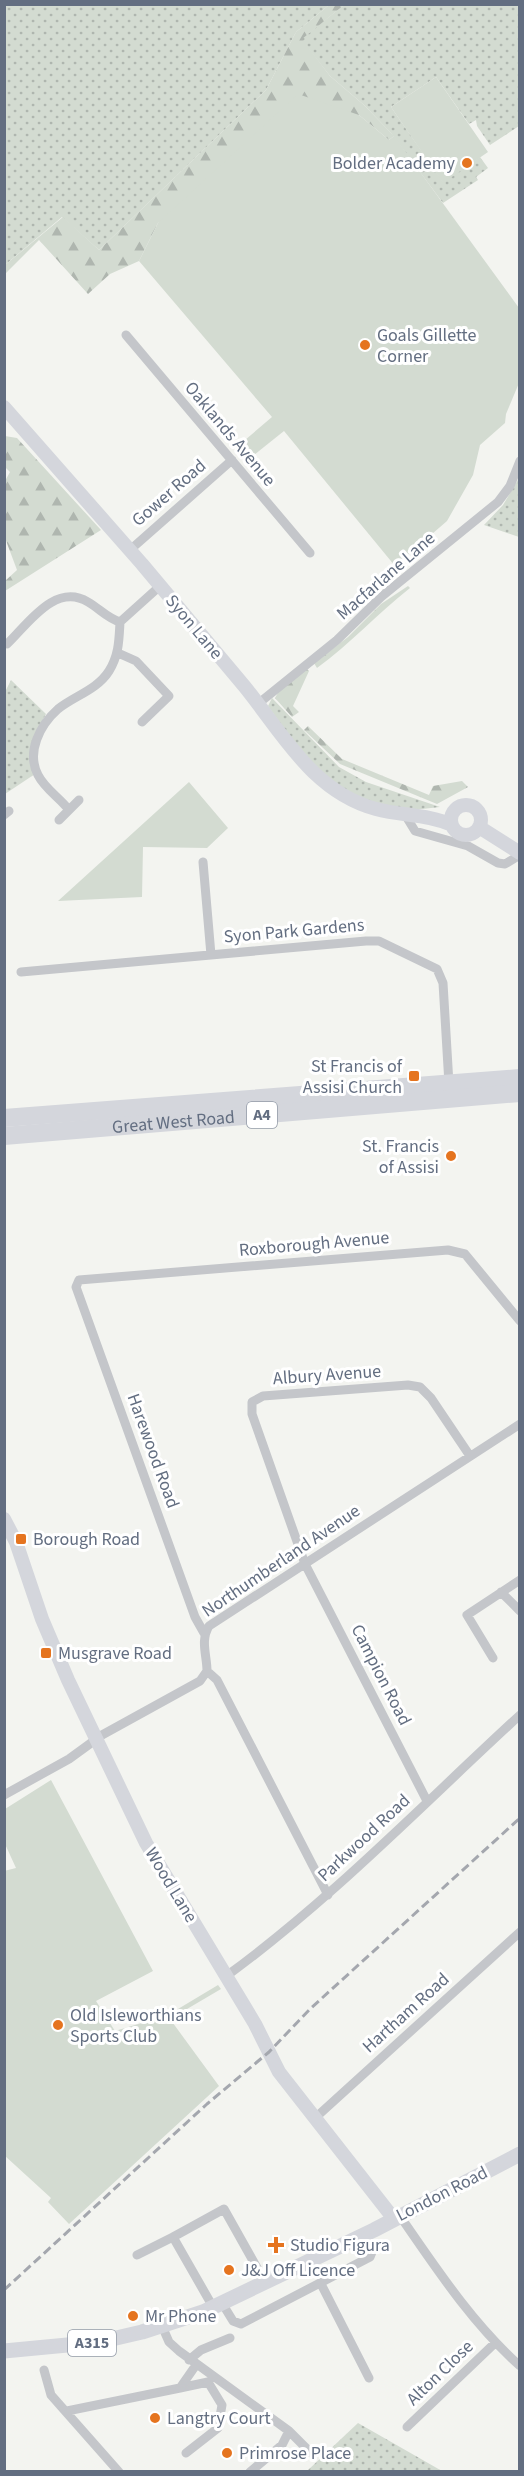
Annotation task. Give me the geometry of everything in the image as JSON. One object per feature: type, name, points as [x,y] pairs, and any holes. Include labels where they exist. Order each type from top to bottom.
[{"type":"highway","name":"Great West Road","points":[[4,1118],[519,1078]]},
{"type":"highway","name":"Great West Road","points":[[4,1136],[519,1093]]},
{"type":"main road","name":"London Road","points":[[4,2351],[93,2343],[162,2326],[217,2305],[364,2235],[519,2154]]},
{"type":"street","name":"Oaklands Avenue","points":[[126,335],[310,553]]},
{"type":"street","name":"Syon Lane","points":[[4,407],[130,550],[259,704],[285,742],[307,768],[323,782],[366,806],[453,818]]},
{"type":"street","name":"Gower Road","points":[[130,550],[232,460]]},
{"type":"street","name":"Macfarlane Lane","points":[[259,704],[337,640],[381,597],[498,502],[510,486],[519,461]]},
{"type":"street","points":[[69,810],[38,776],[33,753],[36,740],[45,724],[58,709],[96,686],[108,672],[118,652],[120,622],[160,586]]},
{"type":"street","points":[[7,644],[46,605],[59,598],[74,596],[88,601],[104,615],[120,622]]},
{"type":"street","points":[[20,616],[28,623]]},
{"type":"street","points":[[118,652],[136,661],[169,696],[142,722]]},
{"type":"street","points":[[59,820],[79,800]]},
{"type":"street","points":[[462,806],[472,807],[480,817],[479,827],[472,833],[463,834],[453,818],[462,806]]},
{"type":"street","points":[[404,813],[415,831],[465,845],[498,863],[505,864],[519,854],[479,827]]},
{"type":"street","name":"Syon Park Gardens","points":[[203,862],[211,955]]},
{"type":"street","name":"Syon Park Gardens","points":[[21,972],[379,941],[437,969],[443,983],[449,1084]]},
{"type":"street","name":"Roxborough Avenue","points":[[79,1280],[448,1250],[465,1254],[519,1322]]},
{"type":"street","name":"Harewood Road","points":[[79,1280],[76,1287],[195,1617],[204,1633]]},
{"type":"street","name":"Albury Avenue","points":[[305,1564],[252,1414],[252,1402],[263,1396],[408,1385],[420,1387],[431,1398],[470,1456]]},
{"type":"street","name":"Northumberland Avenue","points":[[207,1671],[204,1633],[209,1626],[519,1424]]},
{"type":"street","name":"Wood Lane","points":[[4,1519],[16,1542],[42,1619],[96,1740],[146,1843],[255,2024],[279,2072],[314,2119],[397,2217]]},
{"type":"street","name":"Campion Road","points":[[305,1564],[428,1801]]},
{"type":"street","points":[[493,1658],[467,1615],[519,1580]]},
{"type":"street","points":[[501,1592],[519,1611]]},
{"type":"street","points":[[4,1795],[200,1682],[207,1671],[218,1680],[328,1895]]},
{"type":"street","name":"Parkwood Road","points":[[225,1977],[278,1939],[328,1895],[519,1715]]},
{"type":"street","name":"Hartham Road","points":[[314,2119],[518,1937]]},
{"type":"street","points":[[137,2255],[224,2209],[265,2282]]},
{"type":"street","points":[[397,2217],[495,2343],[519,2366]]},
{"type":"street","points":[[173,2237],[217,2305],[233,2320],[241,2324],[321,2284],[372,2255],[364,2235]]},
{"type":"street","points":[[321,2284],[369,2378]]},
{"type":"street","points":[[162,2326],[169,2342],[192,2362],[289,2431],[311,2453]]},
{"type":"street","points":[[180,2388],[192,2362],[201,2350],[230,2338]]},
{"type":"street","name":"Alton Close","points":[[407,2427],[495,2343]]},
{"type":"street","points":[[44,2370],[49,2391],[119,2472]]},
{"type":"street","points":[[67,2411],[208,2382],[222,2404],[218,2428],[186,2453]]},
{"type":"street","points":[[250,2472],[282,2445],[289,2431]]},
{"type":"green space","points":[[5,5],[329,5],[296,32],[266,90],[99,250],[62,217],[5,265]]},
{"type":"green space","points":[[329,5],[344,5],[302,39],[330,76],[364,105],[394,136],[389,140],[359,115],[158,223],[139,261],[110,274],[88,294],[39,240],[5,274],[5,265],[63,217],[99,250],[266,90],[296,32]]},
{"type":"green space","name":"Bolder Academy","points":[[344,5],[519,5],[519,126],[490,145],[477,126],[476,120],[469,124],[436,77],[391,107],[443,182],[480,157],[488,168],[476,177],[478,180],[443,203],[391,133],[364,105],[330,76],[301,39]]},
{"type":"green space","points":[[436,77],[488,152],[443,183],[391,107]]},
{"type":"green space","name":"Goals Gillette Corner","points":[[298,94],[359,115],[389,140],[394,136],[519,308],[519,383],[506,414],[505,423],[480,445],[473,475],[447,521],[395,566],[284,431],[249,459],[238,446],[272,417],[139,261],[158,223]]},
{"type":"green space","points":[[5,436],[17,438],[101,530],[5,591],[5,581],[17,570],[5,538],[5,481],[10,472],[5,467]]},
{"type":"green space","points":[[519,478],[519,537],[484,525],[503,505]]},
{"type":"green space","points":[[408,586],[410,588],[317,668],[314,663],[348,637],[381,604]]},
{"type":"green space","points":[[306,668],[309,671],[293,706],[299,712],[292,717],[275,698],[279,691]]},
{"type":"green space","points":[[11,680],[46,714],[35,734],[35,774],[5,794],[4,694]]},
{"type":"green space","points":[[272,698],[339,767],[366,782],[440,807],[413,810],[392,808],[347,793],[308,763],[268,706]]},
{"type":"green space","points":[[308,726],[342,759],[429,795],[433,786],[462,781],[468,787],[437,804],[340,764],[304,730]]},
{"type":"green space","points":[[189,782],[228,828],[207,848],[143,847],[142,897],[58,901]]},
{"type":"green space","name":"Old Isleworthians Sports Club","points":[[51,1780],[153,1971],[96,2001],[115,2031],[168,2015],[218,1985],[221,1989],[170,2019],[219,2086],[69,2224],[48,2202],[51,2198],[4,2155],[4,1871],[16,1868],[5,1844],[5,1809]]},
{"type":"green space","points":[[358,2423],[442,2471],[307,2471]]},
{"type":"railway","points":[[4,2290],[207,2104],[269,2052],[310,2009],[520,1818]]},
{"type":"place","name":"Bolder Academy","points":[[467,163]]},
{"type":"place","name":"Goals Gillette Corner","points":[[365,345]]},
{"type":"place","name":"St Francis of Assisi Church","points":[[414,1076]]},
{"type":"place","name":"St. Francis of Assisi","points":[[451,1156]]},
{"type":"place","name":"Borough Road","points":[[21,1539]]},
{"type":"place","name":"Musgrave Road","points":[[46,1653]]},
{"type":"place","name":"Old Isleworthians Sports Club","points":[[58,2025]]},
{"type":"place","name":"Studio Figura","points":[[276,2245]]},
{"type":"place","name":"J&J Off Licence","points":[[229,2270]]},
{"type":"place","name":"Mr Phone","points":[[133,2316]]},
{"type":"place","name":"Langtry Court","points":[[155,2418]]},
{"type":"place","name":"Primrose Place","points":[[227,2453]]}]
